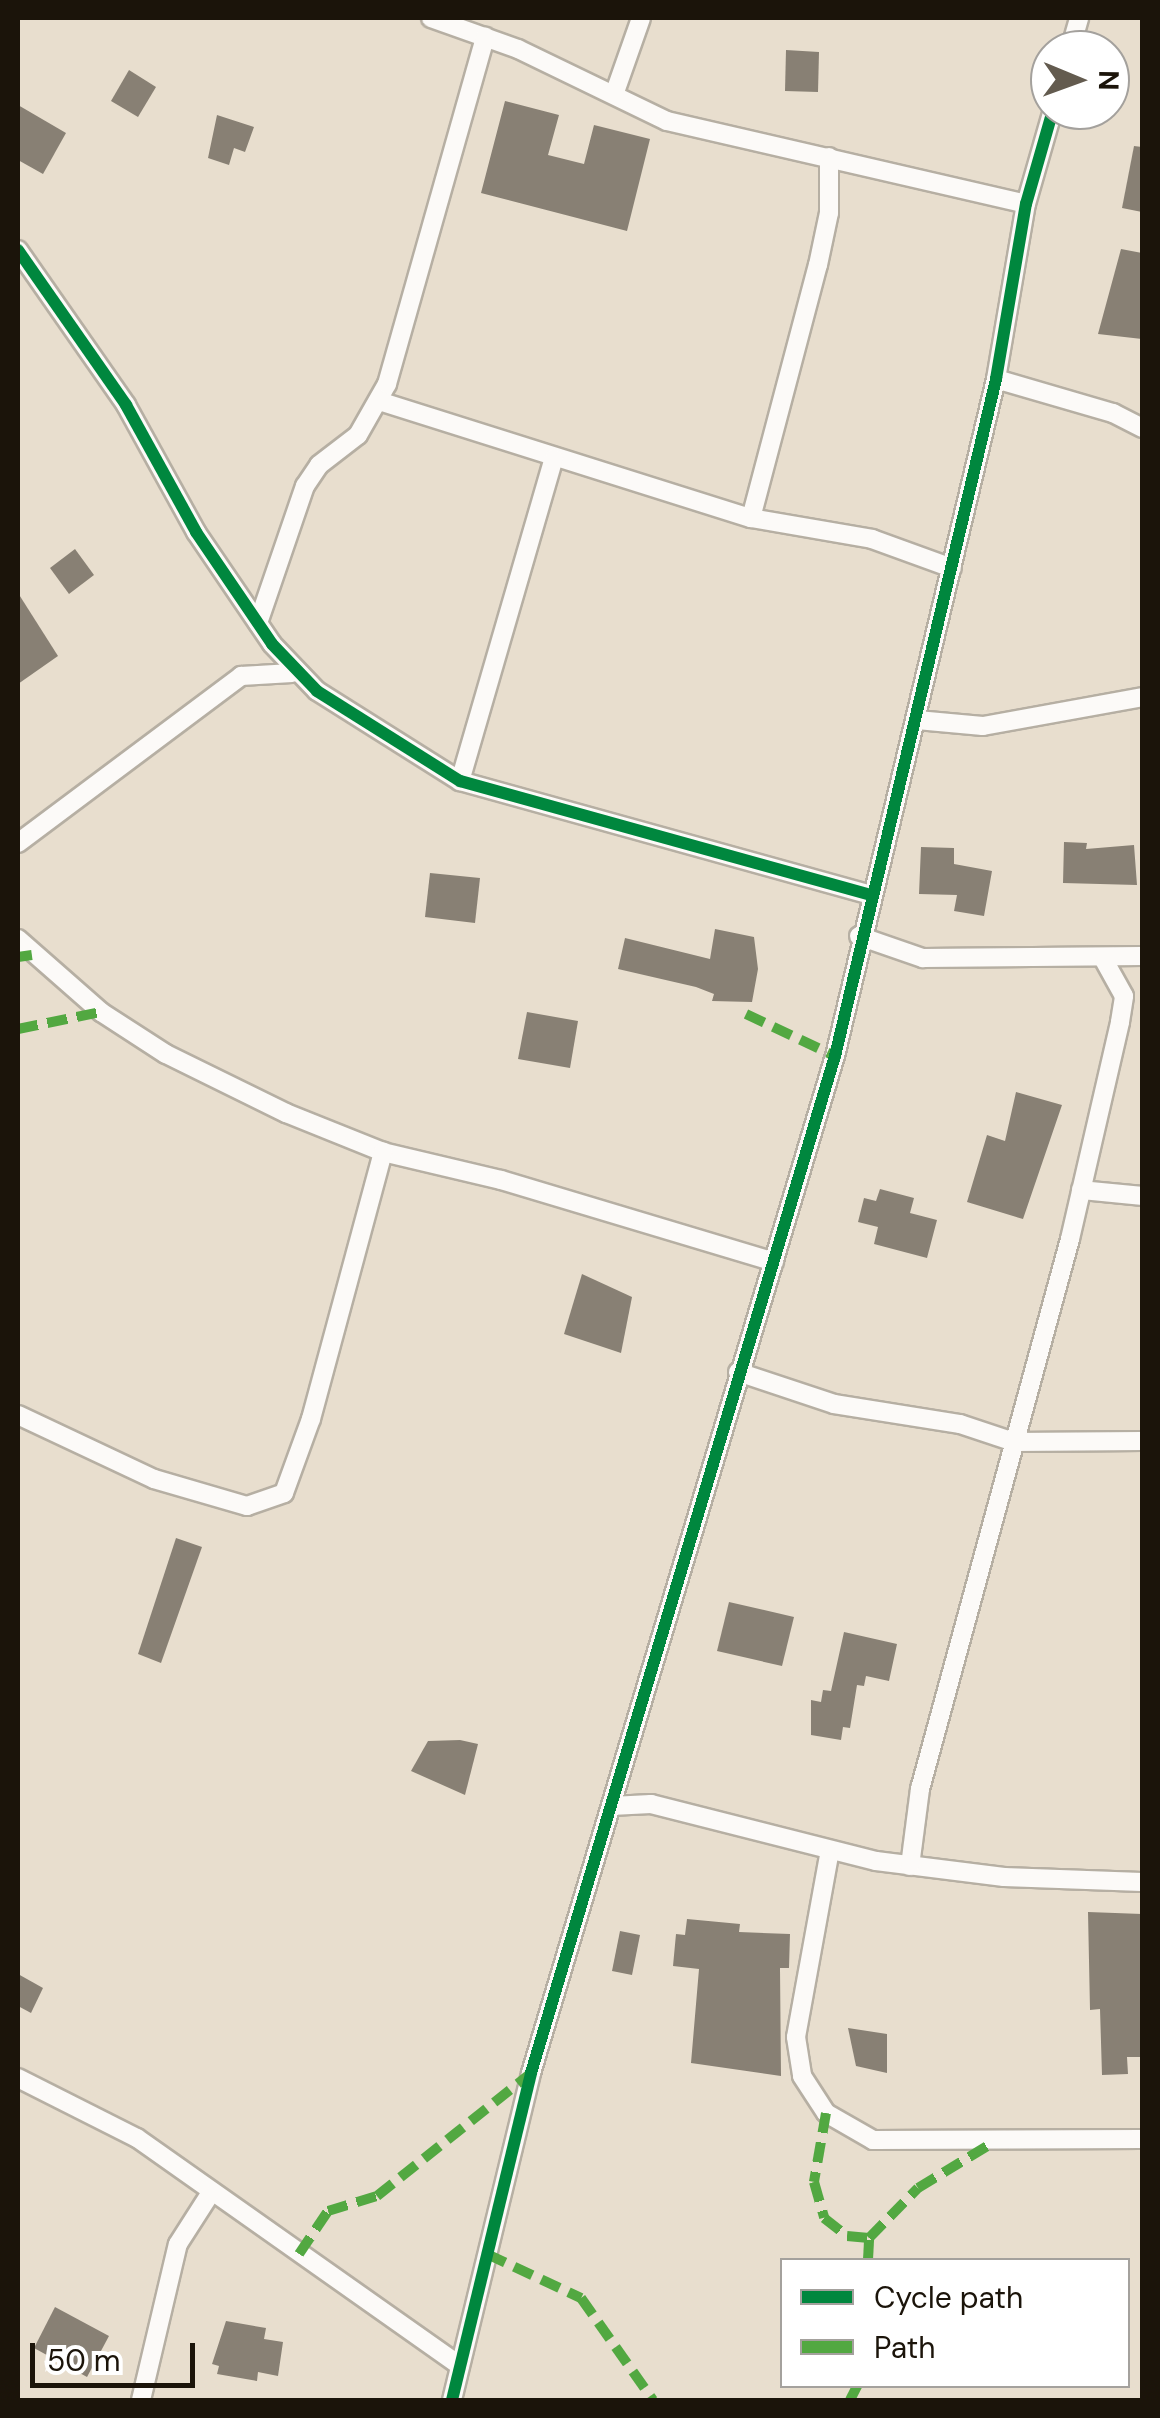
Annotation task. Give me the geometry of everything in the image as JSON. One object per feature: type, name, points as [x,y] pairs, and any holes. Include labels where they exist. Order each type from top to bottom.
[{"type":"street","points":[[431,18],[615,92],[668,120],[1026,204]]},
{"type":"street","points":[[615,92],[641,18]]},
{"type":"street","points":[[258,623],[306,486],[318,465],[358,435],[378,401],[486,38]]},
{"type":"street","points":[[452,2400],[512,2144],[738,1372],[835,1056],[860,936],[916,720],[996,380],[1026,204],[1047,130]]},
{"type":"street","points":[[751,518],[818,265],[829,213],[829,157]]},
{"type":"street","points":[[18,250],[126,405],[196,532],[292,672],[460,781],[872,895]]},
{"type":"street","points":[[996,380],[1114,413],[1142,428]]},
{"type":"street","points":[[378,401],[751,518],[872,539],[952,568]]},
{"type":"street","points":[[460,781],[554,458]]},
{"type":"street","points":[[18,843],[241,676],[292,672]]},
{"type":"street","points":[[916,720],[983,726],[1142,697]]},
{"type":"street","points":[[860,936],[923,958],[1104,960],[1142,956]]},
{"type":"street","points":[[18,938],[101,1012],[166,1054],[384,1152],[501,1180],[774,1262]]},
{"type":"street","points":[[910,1866],[920,1790],[1081,1190],[1124,996],[1104,960]]},
{"type":"street","points":[[18,1415],[154,1480],[248,1506],[284,1494],[312,1420],[384,1152]]},
{"type":"street","points":[[1081,1190],[1142,1196]]},
{"type":"street","points":[[738,1372],[834,1404],[960,1424],[1014,1442],[1142,1440]]},
{"type":"street","points":[[611,1806],[650,1804],[910,1866],[1142,1882]]},
{"type":"street","points":[[830,1850],[796,2037],[802,2076],[826,2113],[873,2140],[1142,2139]]},
{"type":"street","points":[[18,2078],[136,2138],[210,2194],[460,2366]]},
{"type":"street","points":[[141,2400],[178,2244],[210,2194]]},
{"type":"building","points":[[786,50],[819,52],[818,92],[785,91]]},
{"type":"building","points":[[129,70],[156,87],[138,117],[111,101]]},
{"type":"building","points":[[505,101],[559,115],[548,155],[584,164],[594,125],[650,139],[627,231],[481,193]]},
{"type":"building","points":[[18,105],[66,133],[43,174],[18,160]]},
{"type":"building","points":[[217,115],[254,127],[245,152],[234,148],[229,165],[208,158]]},
{"type":"building","points":[[1134,146],[1142,147],[1142,212],[1122,208]]},
{"type":"building","points":[[1121,249],[1142,253],[1142,339],[1098,334]]},
{"type":"building","points":[[75,549],[94,575],[69,594],[50,568]]},
{"type":"building","points":[[18,593],[58,656],[18,684]]},
{"type":"building","points":[[1064,842],[1087,843],[1086,849],[1134,845],[1137,885],[1063,883]]},
{"type":"building","points":[[921,847],[954,848],[954,864],[992,871],[984,916],[954,911],[957,895],[919,894]]},
{"type":"building","points":[[430,873],[480,878],[475,923],[425,917]]},
{"type":"building","points":[[715,929],[754,937],[758,969],[752,1002],[712,1001],[714,994],[696,987],[618,969],[625,938],[710,959]]},
{"type":"building","points":[[527,1012],[578,1021],[570,1068],[518,1059]]},
{"type":"building","points":[[1016,1092],[1062,1105],[1023,1219],[967,1202],[987,1135],[1005,1141]]},
{"type":"building","points":[[880,1189],[914,1198],[910,1213],[937,1220],[927,1258],[874,1244],[878,1227],[858,1222],[864,1198],[876,1201]]},
{"type":"building","points":[[582,1274],[632,1297],[621,1353],[564,1334]]},
{"type":"building","points":[[176,1538],[202,1547],[161,1663],[138,1654]]},
{"type":"building","points":[[729,1602],[794,1617],[782,1666],[717,1651]]},
{"type":"building","points":[[844,1632],[897,1644],[889,1681],[866,1676],[864,1686],[857,1685],[850,1728],[843,1727],[841,1740],[811,1735],[811,1700],[821,1702],[823,1690],[831,1691]]},
{"type":"building","points":[[428,1741],[478,1744],[465,1795],[411,1771]]},
{"type":"building","points":[[1088,1912],[1142,1914],[1142,2057],[1127,2057],[1128,2074],[1102,2075],[1100,2009],[1090,2010]]},
{"type":"building","points":[[687,1919],[740,1924],[739,1932],[790,1934],[789,1968],[780,1968],[781,2076],[691,2063],[699,1969],[673,1966],[676,1934],[685,1935]]},
{"type":"building","points":[[620,1931],[640,1935],[632,1975],[612,1971]]},
{"type":"building","points":[[18,1974],[43,1988],[31,2013],[18,2006]]},
{"type":"building","points":[[848,2028],[887,2034],[887,2073],[856,2066]]},
{"type":"building","points":[[55,2307],[109,2336],[87,2377],[34,2348]]},
{"type":"building","points":[[226,2321],[266,2328],[264,2339],[283,2342],[278,2376],[258,2372],[257,2381],[217,2374],[219,2366],[212,2364]]},
{"type":"marked path","points":[[18,957],[32,955]]},
{"type":"marked path","points":[[18,1029],[101,1012]]},
{"type":"marked path","points":[[746,1014],[835,1056]]},
{"type":"marked path","points":[[299,2254],[328,2211],[377,2196],[531,2073]]},
{"type":"marked path","points":[[826,2113],[814,2182],[824,2218],[847,2236],[869,2238]]},
{"type":"marked path","points":[[868,2258],[869,2238],[918,2188],[994,2142]]},
{"type":"marked path","points":[[487,2254],[581,2298],[653,2400]]},
{"type":"marked path","points":[[850,2400],[856,2388]]},
{"type":"cycle path","points":[[452,2400],[531,2073],[835,1056],[996,379],[1026,204],[1047,130]]},
{"type":"cycle path","points":[[18,250],[126,405],[196,532],[272,644],[317,691],[460,781],[871,895]]}]
